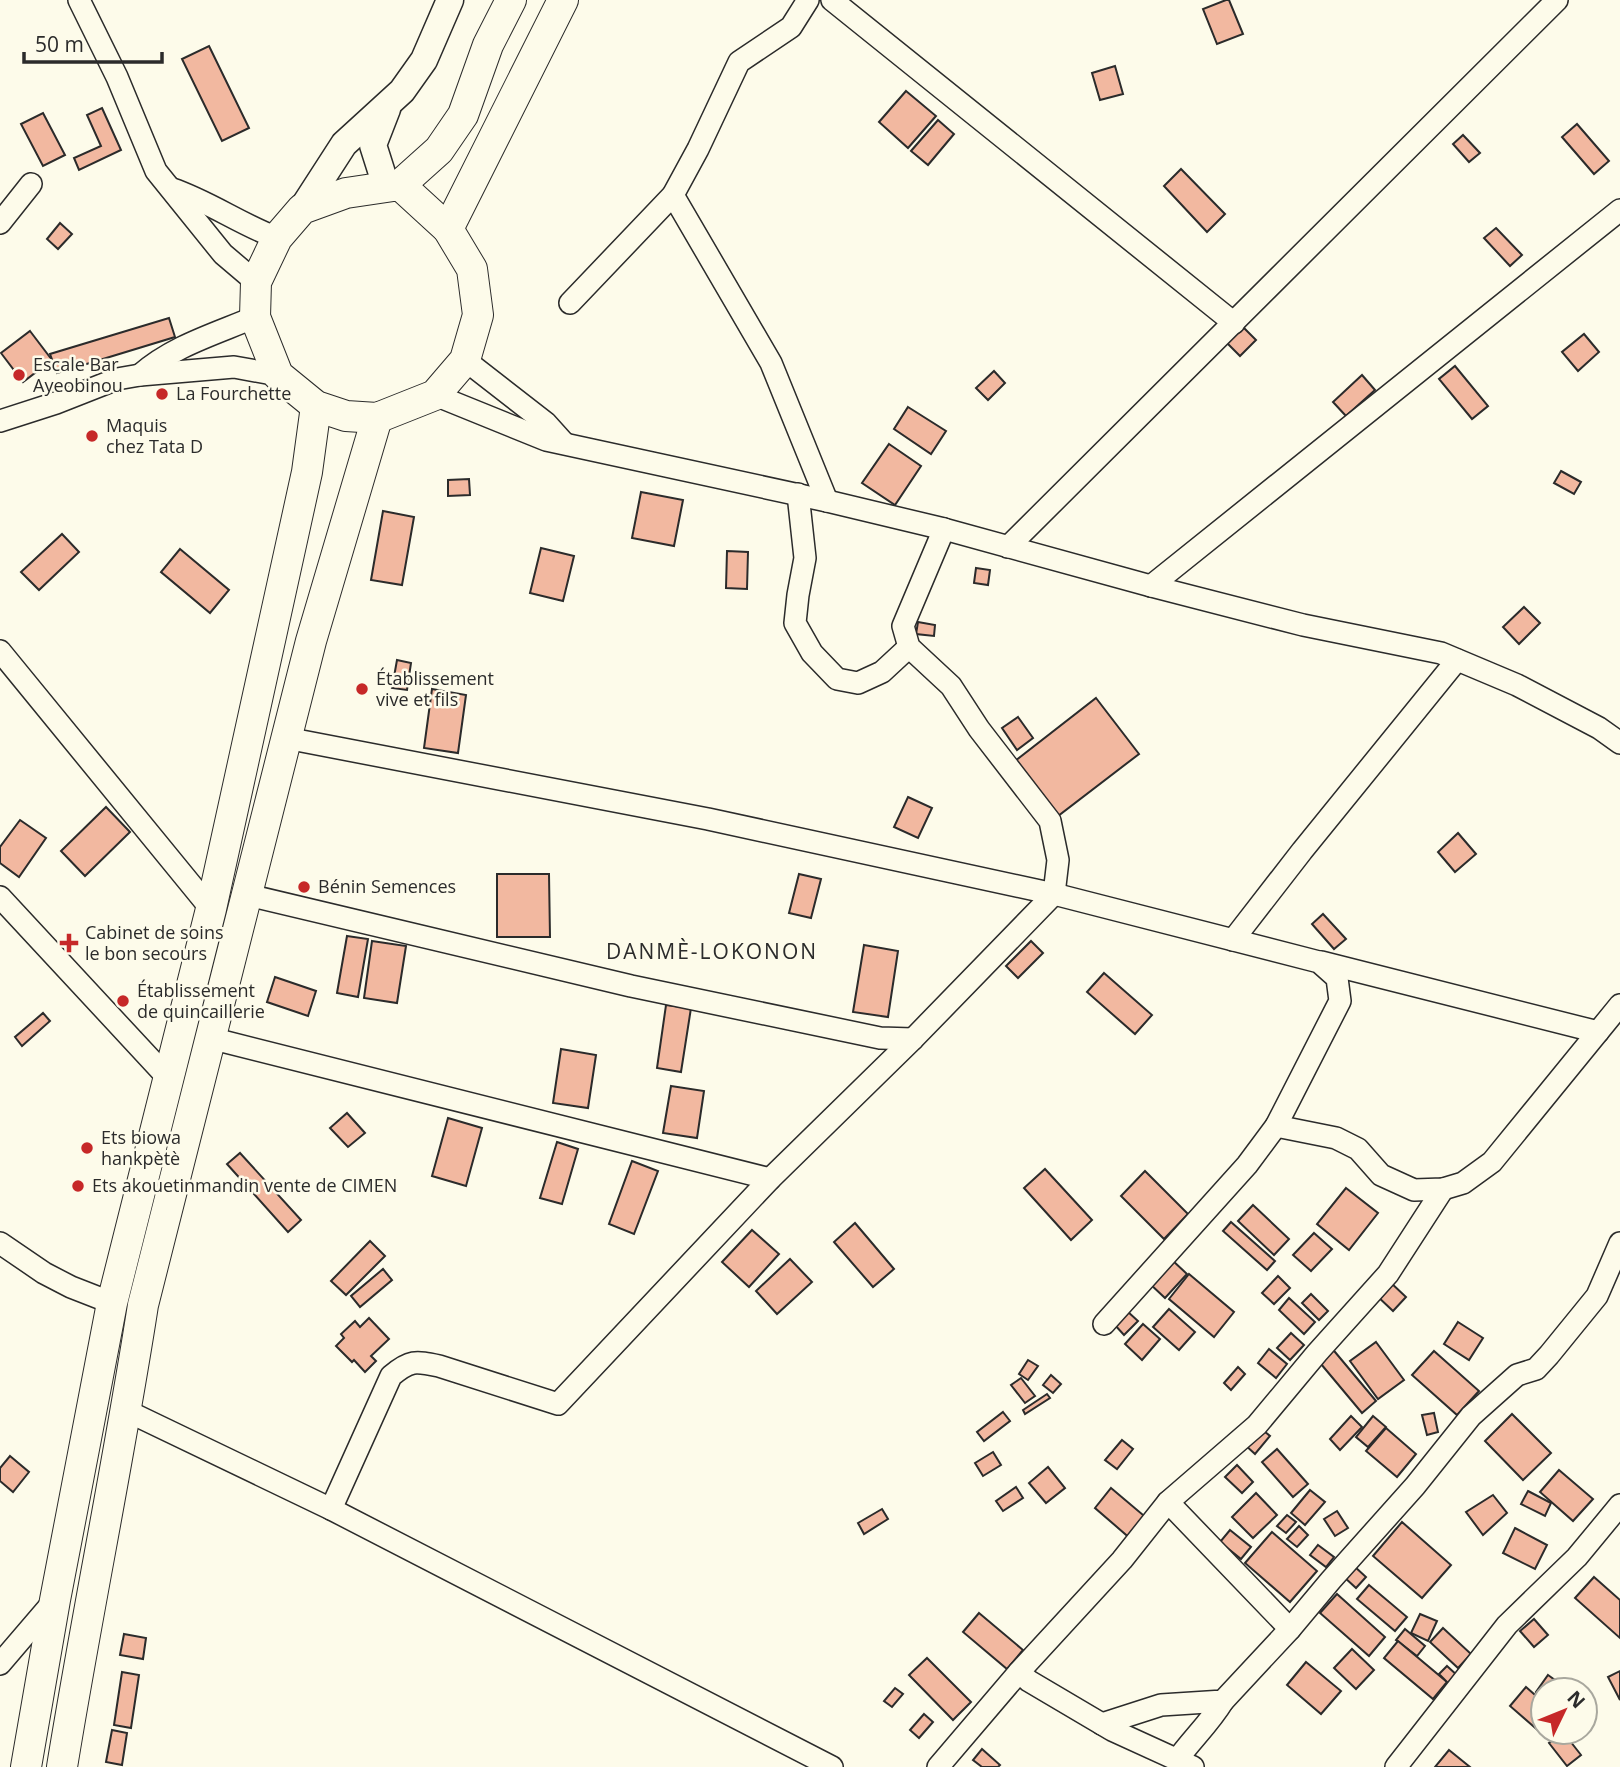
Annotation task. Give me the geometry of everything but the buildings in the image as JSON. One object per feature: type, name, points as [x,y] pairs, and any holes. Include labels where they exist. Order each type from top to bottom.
[{"type":"highway","points":[[393,186],[448,229],[472,269],[478,315],[465,360],[435,395],[377,418],[346,416],[316,406],[278,375],[255,317],[256,282],[276,238],[302,209],[346,192],[393,186],[439,150],[463,115],[488,45],[511,0]]},
{"type":"highway","points":[[448,229],[563,0]]},
{"type":"highway","points":[[26,1767],[112,1303],[211,909],[307,471],[316,406]]},
{"type":"highway","points":[[62,1767],[86,1618],[127,1411],[143,1305],[311,641],[377,418]]},
{"type":"main road","points":[[302,209],[344,144],[402,91],[424,61],[450,0]]},
{"type":"main road","points":[[390,101],[373,145],[393,186]]},
{"type":"street","points":[[79,0],[117,77],[156,171],[223,254],[256,282]]},
{"type":"street","points":[[570,303],[673,195],[739,62],[791,27],[808,0]]},
{"type":"street","points":[[832,0],[1234,323]]},
{"type":"street","points":[[1008,547],[1557,0]]},
{"type":"street","points":[[0,223],[31,184]]},
{"type":"street","points":[[170,188],[192,196],[276,238]]},
{"type":"street","points":[[673,195],[771,363],[827,501]]},
{"type":"street","points":[[1151,586],[1620,210]]},
{"type":"street","points":[[140,375],[156,360],[173,350],[255,317]]},
{"type":"street","points":[[465,360],[546,423],[564,443]]},
{"type":"street","points":[[0,421],[117,379],[140,375],[234,367],[278,375]]},
{"type":"street","points":[[435,395],[546,440],[798,494],[944,529],[1303,625],[1441,653],[1517,685],[1587,722],[1620,743]]},
{"type":"street","points":[[798,494],[805,558],[797,595],[796,623],[811,653],[837,678],[858,683],[883,672],[909,647]]},
{"type":"street","points":[[331,1509],[391,1376],[405,1364],[419,1362],[439,1366],[558,1404],[770,1179],[913,1039],[1054,894],[1058,860],[1050,821],[979,729],[951,685],[909,647],[903,626],[944,529]]},
{"type":"street","points":[[0,651],[211,909]]},
{"type":"street","points":[[1233,940],[1302,850],[1457,660]]},
{"type":"street","points":[[286,737],[708,819],[1054,894],[1598,1032]]},
{"type":"street","points":[[248,895],[631,986],[880,1038],[913,1039]]},
{"type":"street","points":[[0,897],[168,1078]]},
{"type":"street","points":[[1104,1325],[1247,1165],[1276,1126],[1340,1001],[1337,978],[1319,962]]},
{"type":"street","points":[[1276,1126],[1336,1138],[1358,1149],[1381,1175],[1414,1190],[1443,1189],[1463,1183],[1492,1162],[1620,1006]]},
{"type":"street","points":[[210,1038],[770,1179]]},
{"type":"street","points":[[938,1767],[1019,1672],[1122,1560],[1168,1502],[1257,1425],[1388,1274],[1443,1189]]},
{"type":"street","points":[[0,1243],[62,1283],[112,1303]]},
{"type":"street","points":[[1019,1672],[1029,1681],[1102,1724],[1185,1763],[1190,1742],[1210,1723],[1223,1701],[1290,1629],[1443,1454],[1471,1416],[1517,1376],[1536,1369],[1549,1355],[1597,1296],[1620,1244]]},
{"type":"street","points":[[127,1411],[331,1509],[832,1767]]},
{"type":"street","points":[[1168,1502],[1290,1629]]},
{"type":"street","points":[[1396,1767],[1507,1625],[1577,1557],[1620,1505]]},
{"type":"street","points":[[0,1664],[55,1600]]},
{"type":"street","points":[[1102,1724],[1161,1705],[1223,1701]]},
{"type":"place","name":"Escale Bar Ayeobinou","points":[[19,375]]},
{"type":"place","name":"La Fourchette","points":[[162,394]]},
{"type":"place","name":"Maquis chez Tata D","points":[[92,436]]},
{"type":"place","name":"Établissement vive et fils","points":[[362,689]]},
{"type":"place","name":"Bénin Semences","points":[[304,887]]},
{"type":"place","name":"Cabinet de soins le bon secours","points":[[69,943]]},
{"type":"place","name":"Établissement de quincaillerie","points":[[123,1001]]},
{"type":"place","name":"Ets biowa hankpètè","points":[[87,1148]]},
{"type":"place","name":"Ets akouetinmandin vente de CIMEN","points":[[78,1186]]},
{"type":"district","name":"DANMÈ-LOKONON","points":[[712,952]]}]
